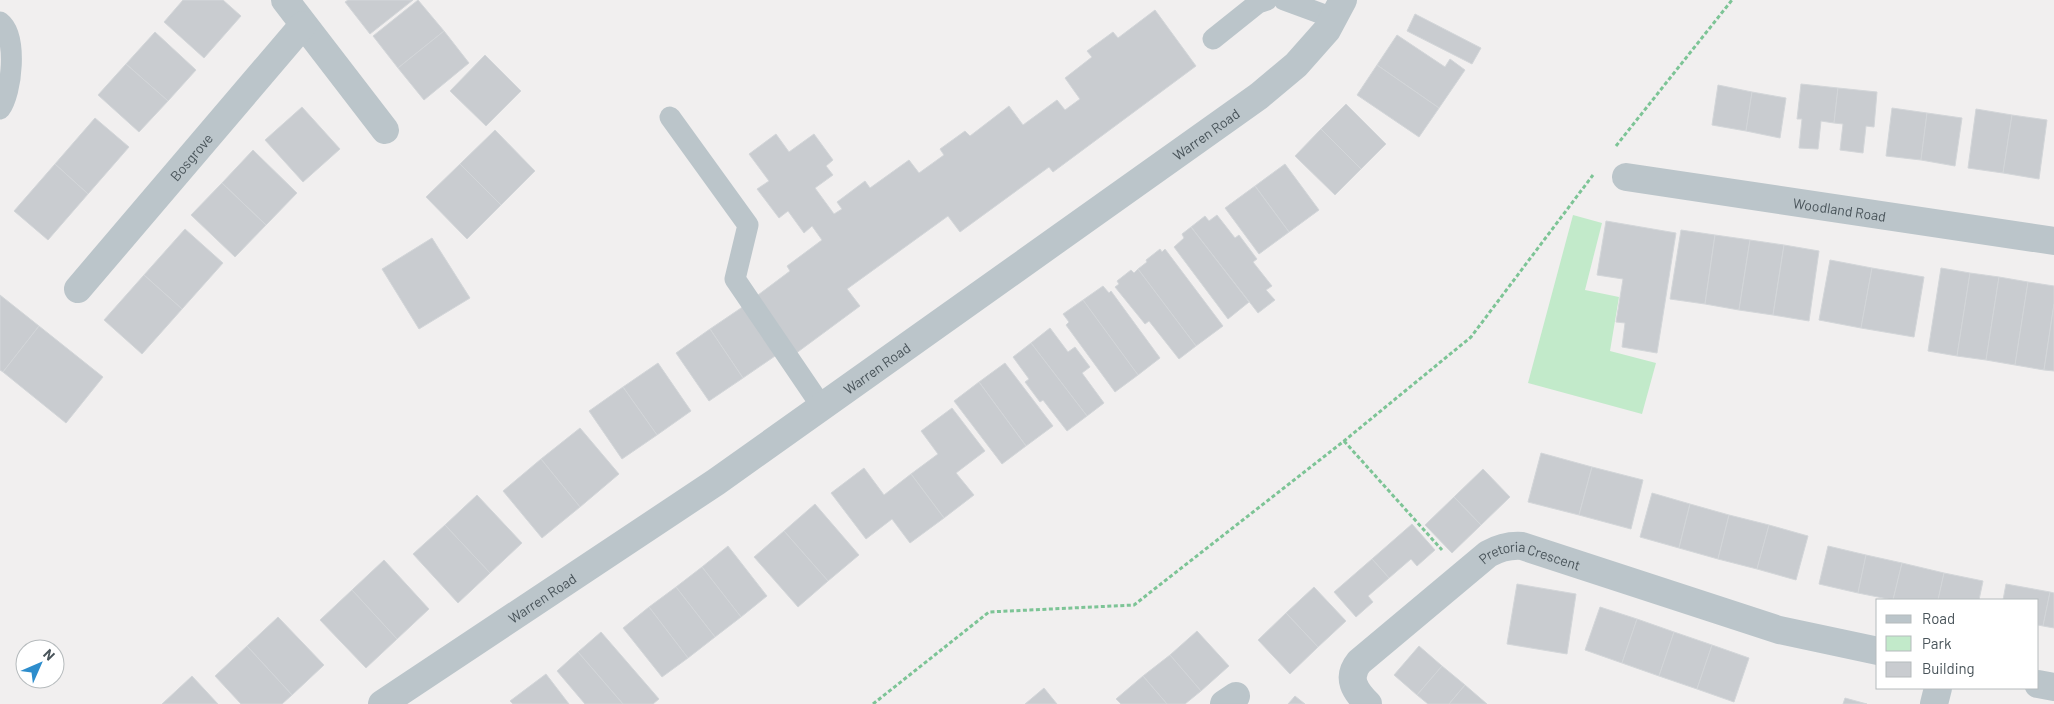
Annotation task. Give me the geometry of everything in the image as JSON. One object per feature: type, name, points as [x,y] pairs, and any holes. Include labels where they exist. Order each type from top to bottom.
[{"type":"street","points":[[284,0],[386,130]]},
{"type":"street","name":"Warren Road","points":[[382,704],[716,482],[1259,96],[1296,65],[1327,30],[1338,9]]},
{"type":"street","name":"Bosgrove","points":[[78,289],[303,24]]},
{"type":"street","name":"Woodland Road","points":[[1626,177],[2054,241]]},
{"type":"street","name":"Pretoria Crescent","points":[[1368,704],[1359,695],[1352,683],[1353,669],[1359,662],[1488,554],[1510,546],[1522,546],[1779,630],[1876,651]]},
{"type":"street","points":[[2039,684],[2054,687]]},
{"type":"street","points":[[1934,704],[1938,689]]},
{"type":"lane","points":[[1213,39],[1258,3],[1267,0]]},
{"type":"lane","points":[[1284,0],[1338,9]]},
{"type":"lane","points":[[0,22],[4,25],[10,40],[11,76],[5,103],[0,109]]},
{"type":"lane","points":[[670,117],[748,225],[735,279],[822,407]]},
{"type":"path","points":[[1614,148],[1732,0]]},
{"type":"path","points":[[873,704],[989,612],[1134,605],[1344,441],[1471,337],[1596,172]]},
{"type":"path","points":[[1344,441],[1445,554]]},
{"type":"green space","points":[[1573,215],[1602,223],[1585,290],[1619,297],[1610,351],[1656,363],[1642,414],[1528,383]]},
{"type":"building","points":[[183,0],[223,0],[241,16],[204,58],[164,22]]},
{"type":"building","points":[[348,0],[413,0],[370,34],[345,2]]},
{"type":"building","points":[[418,0],[444,31],[398,68],[373,36]]},
{"type":"building","points":[[1155,10],[1196,66],[1053,172],[1049,167],[960,232],[948,216],[847,289],[860,306],[795,354],[754,298],[790,271],[787,266],[822,240],[812,226],[804,233],[788,211],[779,218],[757,189],[769,181],[749,154],[776,134],[789,152],[814,134],[833,160],[826,166],[833,175],[815,188],[834,214],[842,209],[837,202],[865,181],[870,188],[909,160],[919,173],[944,155],[940,149],[965,131],[970,136],[1009,106],[1023,125],[1057,100],[1065,110],[1080,99],[1065,78],[1092,57],[1087,51],[1113,32],[1118,38]]},
{"type":"building","points":[[1415,14],[1481,48],[1472,64],[1407,31]]},
{"type":"building","points":[[444,31],[469,63],[424,100],[398,68]]},
{"type":"building","points":[[155,32],[196,70],[168,101],[126,64]]},
{"type":"building","points":[[1397,35],[1445,67],[1450,59],[1465,70],[1439,108],[1377,65]]},
{"type":"building","points":[[485,55],[521,91],[486,126],[450,91]]},
{"type":"building","points":[[126,64],[168,101],[139,132],[98,95]]},
{"type":"building","points":[[1377,65],[1439,108],[1419,137],[1357,95]]},
{"type":"building","points":[[1801,84],[1838,88],[1834,123],[1821,121],[1818,149],[1799,148],[1802,119],[1797,119]]},
{"type":"building","points":[[1718,85],[1752,92],[1746,131],[1712,125]]},
{"type":"building","points":[[1838,88],[1877,92],[1874,127],[1866,126],[1863,153],[1840,150],[1843,124],[1834,123]]},
{"type":"building","points":[[1752,92],[1786,98],[1780,138],[1746,131]]},
{"type":"building","points":[[1346,104],[1386,144],[1361,169],[1321,129]]},
{"type":"building","points":[[302,107],[340,149],[303,182],[265,140]]},
{"type":"building","points":[[1892,108],[1927,113],[1921,160],[1886,156]]},
{"type":"building","points":[[1976,109],[2012,115],[2003,173],[1968,168]]},
{"type":"building","points":[[1927,113],[1962,118],[1955,166],[1921,160]]},
{"type":"building","points":[[2012,115],[2047,120],[2039,179],[2003,173]]},
{"type":"building","points":[[95,118],[129,147],[88,194],[55,164]]},
{"type":"building","points":[[1321,129],[1361,169],[1335,195],[1295,156]]},
{"type":"building","points":[[495,130],[535,171],[501,205],[460,164]]},
{"type":"building","points":[[253,150],[297,193],[266,225],[222,183]]},
{"type":"building","points":[[55,164],[88,194],[48,240],[14,211]]},
{"type":"building","points":[[460,164],[501,205],[467,239],[426,197]]},
{"type":"building","points":[[1285,164],[1319,210],[1289,232],[1255,186]]},
{"type":"building","points":[[222,183],[266,225],[235,257],[191,215]]},
{"type":"building","points":[[1255,186],[1289,232],[1259,254],[1225,208]]},
{"type":"building","points":[[1217,215],[1235,238],[1239,235],[1257,259],[1253,262],[1272,286],[1266,290],[1275,300],[1258,313],[1191,227],[1205,216],[1209,221]]},
{"type":"building","points":[[1606,221],[1676,233],[1657,353],[1622,347],[1625,323],[1616,322],[1623,279],[1597,275]]},
{"type":"building","points":[[1191,227],[1249,302],[1228,319],[1174,247],[1184,238],[1182,234]]},
{"type":"building","points":[[185,229],[223,263],[182,309],[144,275]]},
{"type":"building","points":[[1681,230],[1715,235],[1705,304],[1670,299]]},
{"type":"building","points":[[1715,235],[1750,240],[1739,310],[1705,304]]},
{"type":"building","points":[[432,238],[470,298],[419,329],[382,269]]},
{"type":"building","points":[[1750,240],[1784,245],[1773,315],[1739,310]]},
{"type":"building","points":[[1784,245],[1819,251],[1809,321],[1773,315]]},
{"type":"building","points":[[1160,249],[1162,252],[1165,249],[1223,326],[1196,346],[1138,269]]},
{"type":"building","points":[[1830,260],[1872,268],[1861,328],[1819,320]]},
{"type":"building","points":[[1872,268],[1924,277],[1914,337],[1861,328]]},
{"type":"building","points":[[1941,268],[1970,273],[1957,356],[1928,351]]},
{"type":"building","points":[[1138,269],[1196,346],[1179,359],[1149,321],[1145,324],[1115,287],[1119,284],[1117,281],[1131,270],[1134,273]]},
{"type":"building","points":[[1970,273],[1999,277],[1986,360],[1957,356]]},
{"type":"building","points":[[144,275],[182,309],[142,354],[104,320]]},
{"type":"building","points":[[1999,277],[2028,282],[2015,365],[1986,360]]},
{"type":"building","points":[[2028,282],[2054,286],[2054,304],[2044,370],[2015,365]]},
{"type":"building","points":[[1103,286],[1109,293],[1111,291],[1160,358],[1138,375],[1083,300]]},
{"type":"building","points":[[0,295],[39,326],[3,372],[0,370]]},
{"type":"building","points":[[1083,300],[1138,375],[1115,392],[1066,325],[1069,322],[1063,314]]},
{"type":"building","points":[[2054,304],[2054,371],[2044,370]]},
{"type":"building","points":[[744,306],[778,354],[743,378],[710,329]]},
{"type":"building","points":[[39,326],[103,377],[66,423],[3,372]]},
{"type":"building","points":[[1050,328],[1068,352],[1075,347],[1090,367],[1082,373],[1104,403],[1087,416],[1031,343]]},
{"type":"building","points":[[710,329],[743,378],[709,401],[676,353]]},
{"type":"building","points":[[1031,343],[1087,416],[1067,431],[1043,400],[1040,402],[1025,382],[1029,379],[1013,357]]},
{"type":"building","points":[[658,363],[691,411],[657,435],[623,387]]},
{"type":"building","points":[[1005,363],[1053,426],[1026,446],[979,382]]},
{"type":"building","points":[[979,382],[1026,446],[1002,464],[954,401]]},
{"type":"building","points":[[623,387],[657,435],[622,459],[589,411]]},
{"type":"building","points":[[952,408],[985,451],[956,473],[974,495],[944,518],[911,474],[938,454],[921,431]]},
{"type":"building","points":[[580,428],[619,474],[580,507],[541,459]]},
{"type":"building","points":[[1541,453],[1592,467],[1579,515],[1528,502]]},
{"type":"building","points":[[541,459],[580,507],[542,538],[503,491]]},
{"type":"building","points":[[1592,467],[1643,480],[1631,529],[1579,515]]},
{"type":"building","points":[[864,468],[884,495],[911,474],[944,518],[910,543],[892,519],[866,539],[831,493]]},
{"type":"building","points":[[1483,469],[1510,497],[1481,525],[1454,497]]},
{"type":"building","points":[[1652,493],[1690,504],[1679,548],[1640,537]]},
{"type":"building","points":[[477,495],[522,543],[490,573],[445,525]]},
{"type":"building","points":[[1454,497],[1481,525],[1452,553],[1425,525]]},
{"type":"building","points":[[815,504],[859,555],[828,581],[784,531]]},
{"type":"building","points":[[1690,504],[1729,515],[1718,559],[1679,548]]},
{"type":"building","points":[[1729,515],[1769,525],[1757,569],[1718,559]]},
{"type":"building","points":[[1412,524],[1435,550],[1417,566],[1411,559],[1389,578],[1372,559]]},
{"type":"building","points":[[445,525],[490,573],[458,603],[413,554]]},
{"type":"building","points":[[1769,525],[1808,536],[1796,580],[1757,569]]},
{"type":"building","points":[[784,531],[828,581],[798,607],[754,557]]},
{"type":"building","points":[[728,546],[767,596],[741,617],[702,567]]},
{"type":"building","points":[[1828,546],[1866,555],[1858,593],[1819,584]]},
{"type":"building","points":[[1866,555],[1902,563],[1893,599],[1858,593]]},
{"type":"building","points":[[1372,559],[1389,578],[1368,596],[1373,602],[1356,617],[1334,592]]},
{"type":"building","points":[[384,560],[429,609],[397,639],[352,590]]},
{"type":"building","points":[[1902,563],[1944,573],[1938,599],[1893,599]]},
{"type":"building","points":[[702,567],[741,617],[715,637],[676,587]]},
{"type":"building","points":[[1944,573],[1983,581],[1979,599],[1938,599]]},
{"type":"building","points":[[1517,584],[1576,594],[1567,654],[1507,644]]},
{"type":"building","points":[[2006,584],[2050,592],[2043,626],[2039,625],[2039,599],[2003,599]]},
{"type":"building","points":[[676,587],[715,637],[688,658],[649,607]]},
{"type":"building","points":[[1314,587],[1346,621],[1318,647],[1286,613]]},
{"type":"building","points":[[352,590],[397,639],[366,668],[320,620]]},
{"type":"building","points":[[2050,592],[2054,593],[2054,628],[2043,626]]},
{"type":"building","points":[[649,607],[688,658],[662,677],[623,628]]},
{"type":"building","points":[[1600,607],[1637,619],[1622,663],[1585,650]]},
{"type":"building","points":[[1286,613],[1318,647],[1290,674],[1258,640]]},
{"type":"building","points":[[278,617],[324,665],[292,695],[247,646]]},
{"type":"building","points":[[1637,619],[1674,632],[1659,676],[1622,663]]},
{"type":"building","points":[[1197,631],[1229,666],[1201,691],[1170,655]]},
{"type":"building","points":[[601,632],[659,699],[653,704],[623,704],[578,652]]},
{"type":"building","points":[[1674,632],[1712,645],[1697,689],[1659,676]]},
{"type":"building","points":[[1712,645],[1749,658],[1734,702],[1697,689]]},
{"type":"building","points":[[247,646],[292,695],[282,704],[241,704],[215,676]]},
{"type":"building","points":[[1419,646],[1442,666],[1417,695],[1394,675]]},
{"type":"building","points":[[578,652],[623,704],[585,704],[557,671]]},
{"type":"building","points":[[1170,655],[1201,691],[1185,704],[1167,704],[1143,676]]},
{"type":"building","points":[[1442,666],[1465,685],[1449,704],[1428,704],[1417,695]]},
{"type":"building","points":[[546,674],[569,704],[513,704],[510,701]]},
{"type":"building","points":[[192,676],[218,704],[162,704]]},
{"type":"building","points":[[1143,676],[1167,704],[1121,704],[1116,699]]},
{"type":"building","points":[[1465,685],[1487,704],[1449,704]]},
{"type":"building","points":[[1044,688],[1057,704],[1025,704]]},
{"type":"building","points":[[1295,696],[1305,704],[1288,704]]},
{"type":"building","points":[[1845,698],[1867,704],[1843,704]]}]
